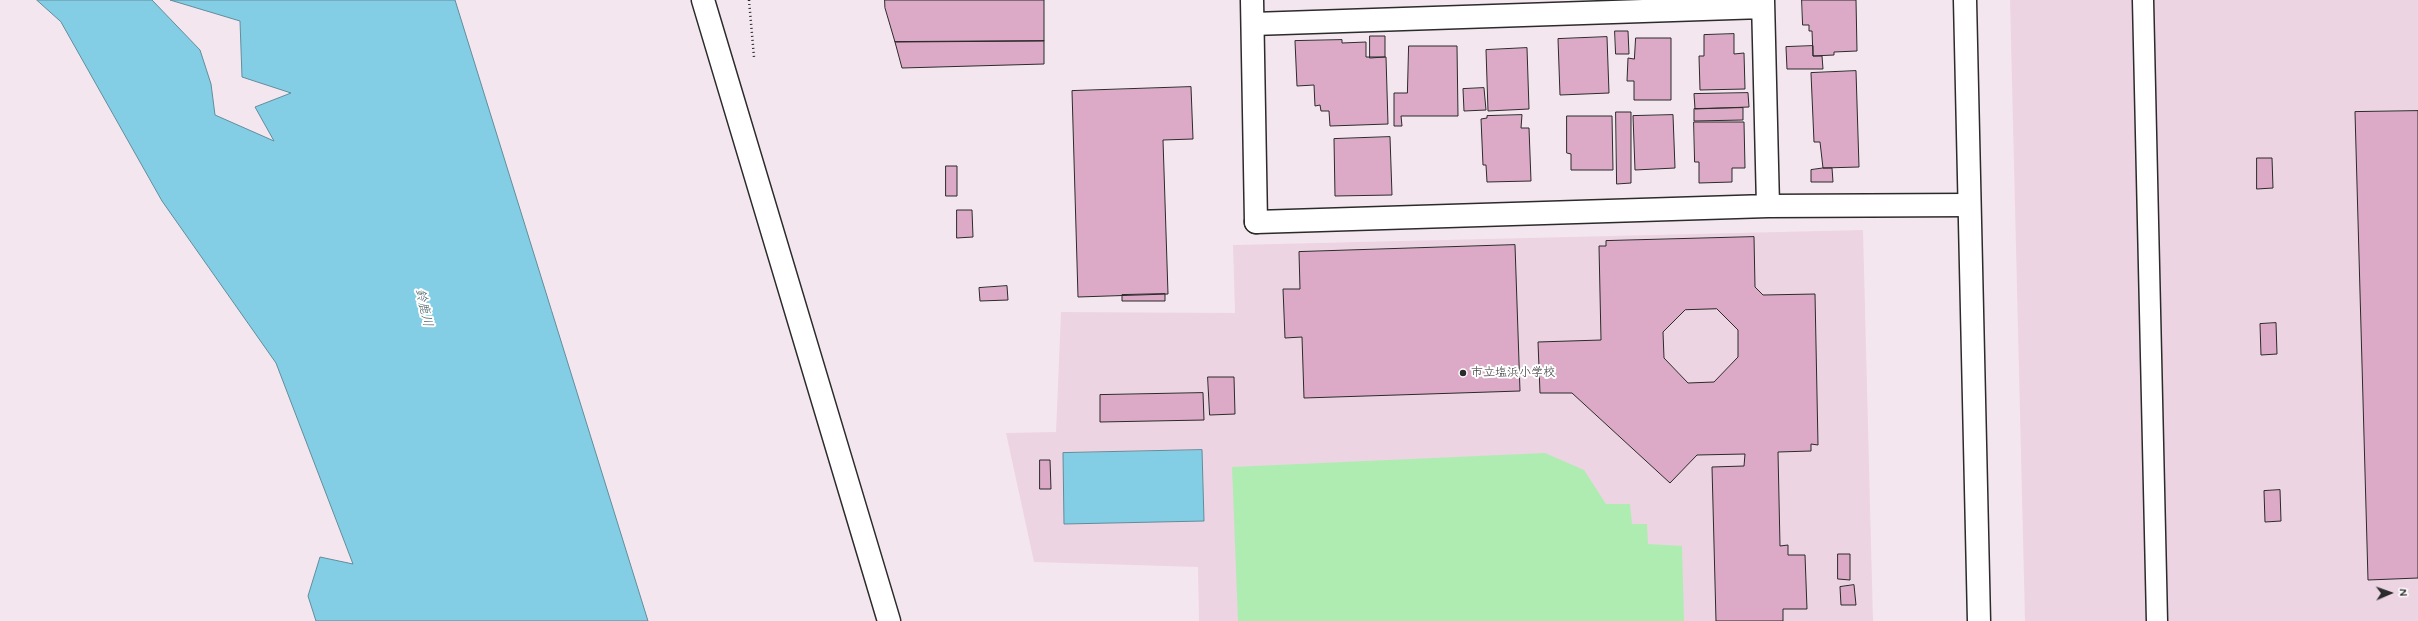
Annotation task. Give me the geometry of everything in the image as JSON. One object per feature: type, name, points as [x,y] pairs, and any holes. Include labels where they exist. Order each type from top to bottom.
[{"type":"street","points":[[703,0],[889,621]]},
{"type":"street","points":[[1252,0],[1256,222],[1768,206],[1969,205]]},
{"type":"street","points":[[1965,0],[1979,621]]},
{"type":"street","points":[[1252,24],[1763,3],[1768,206]]},
{"type":"lane","points":[[2143,0],[2157,621]]},
{"type":"shaded area","points":[[2010,0],[2418,0],[2418,621],[2025,621]]},
{"type":"shaded area","name":"市立塩浜小学校","points":[[1863,230],[1873,621],[1199,621],[1198,567],[1034,562],[1006,433],[1056,432],[1061,312],[1235,313],[1233,245]]},
{"type":"green space","points":[[1545,453],[1584,470],[1606,504],[1630,504],[1632,524],[1647,524],[1648,544],[1682,546],[1684,621],[1238,621],[1232,467]]},
{"type":"water","name":"鈴鹿川","points":[[37,0],[152,0],[200,50],[211,84],[215,115],[274,141],[255,107],[291,93],[242,77],[240,21],[170,0],[455,0],[648,621],[316,621],[308,596],[320,557],[353,564],[276,363],[162,201],[61,22]]},
{"type":"water","points":[[1202,450],[1204,521],[1064,524],[1063,453]]},
{"type":"building","points":[[885,0],[1044,0],[1044,41],[895,42],[885,8]]},
{"type":"building","points":[[1802,0],[1856,0],[1857,51],[1834,52],[1834,55],[1813,56],[1812,31],[1809,31],[1809,25],[1803,25]]},
{"type":"building","points":[[1615,31],[1628,31],[1629,54],[1616,54]]},
{"type":"building","points":[[1734,34],[1734,54],[1744,53],[1745,89],[1700,90],[1699,56],[1704,56],[1704,35]]},
{"type":"building","points":[[1370,36],[1385,36],[1385,57],[1370,58]]},
{"type":"building","points":[[1607,37],[1609,93],[1560,95],[1558,39]]},
{"type":"building","points":[[1636,38],[1671,38],[1671,100],[1634,100],[1634,81],[1627,81],[1628,58],[1634,59]]},
{"type":"building","points":[[1342,40],[1342,43],[1366,42],[1366,57],[1386,57],[1388,124],[1330,126],[1329,111],[1321,111],[1320,105],[1315,106],[1314,85],[1297,86],[1295,41]]},
{"type":"building","points":[[1044,41],[1044,64],[902,68],[895,42]]},
{"type":"building","points":[[1409,46],[1457,46],[1458,116],[1401,116],[1402,126],[1394,126],[1394,93],[1407,93]]},
{"type":"building","points":[[1813,46],[1813,56],[1822,56],[1823,69],[1787,69],[1786,47]]},
{"type":"building","points":[[1527,48],[1529,109],[1488,111],[1486,50]]},
{"type":"building","points":[[1856,71],[1859,167],[1823,168],[1820,142],[1814,142],[1811,73]]},
{"type":"building","points":[[1191,87],[1193,139],[1163,140],[1168,294],[1078,297],[1072,91]]},
{"type":"building","points":[[1484,88],[1486,110],[1464,111],[1463,89]]},
{"type":"building","points":[[1748,93],[1749,107],[1695,109],[1694,94]]},
{"type":"building","points":[[1743,108],[1743,120],[1694,121],[1694,109]]},
{"type":"building","points":[[2418,111],[2418,578],[2368,580],[2355,112]]},
{"type":"building","points":[[1616,112],[1631,112],[1631,183],[1617,184]]},
{"type":"building","points":[[1522,115],[1521,128],[1529,128],[1531,181],[1487,182],[1486,165],[1483,165],[1481,119],[1487,118],[1487,116]]},
{"type":"building","points":[[1673,115],[1675,168],[1635,170],[1633,116]]},
{"type":"building","points":[[1567,116],[1612,116],[1613,170],[1571,170],[1571,154],[1567,153]]},
{"type":"building","points":[[1694,122],[1744,122],[1745,168],[1732,168],[1732,182],[1699,183],[1699,162],[1695,162]]},
{"type":"building","points":[[1390,137],[1392,195],[1335,196],[1334,139]]},
{"type":"building","points":[[2257,158],[2272,158],[2273,188],[2257,189]]},
{"type":"building","points":[[946,166],[957,166],[957,196],[946,196]]},
{"type":"building","points":[[1832,168],[1833,182],[1811,182],[1811,170]]},
{"type":"building","points":[[957,210],[972,210],[973,237],[957,238]]},
{"type":"building","points":[[1754,237],[1755,287],[1763,295],[1815,294],[1818,445],[1811,444],[1811,451],[1778,452],[1780,546],[1788,545],[1788,555],[1805,555],[1807,609],[1783,609],[1783,621],[1716,621],[1712,467],[1744,466],[1745,454],[1697,455],[1670,483],[1572,393],[1540,393],[1538,342],[1601,340],[1599,246],[1606,246],[1606,241]],"holes":[[[1717,309],[1738,330],[1738,357],[1714,382],[1688,383],[1664,358],[1663,332],[1685,310]]]},
{"type":"building","points":[[1515,245],[1520,391],[1304,398],[1302,337],[1285,338],[1283,289],[1300,289],[1299,252]]},
{"type":"building","points":[[1007,286],[1008,300],[980,301],[979,288]]},
{"type":"building","points":[[1165,294],[1165,301],[1122,301],[1122,295]]},
{"type":"building","points":[[2276,323],[2277,354],[2261,355],[2260,324]]},
{"type":"building","points":[[1208,377],[1234,377],[1235,414],[1210,415]]},
{"type":"building","points":[[1203,393],[1204,420],[1100,422],[1100,395]]},
{"type":"building","points":[[1040,460],[1050,460],[1051,489],[1040,489]]},
{"type":"building","points":[[2280,490],[2281,521],[2265,522],[2264,491]]},
{"type":"building","points":[[1838,554],[1850,554],[1850,580],[1838,579]]},
{"type":"building","points":[[1854,585],[1856,605],[1841,605],[1840,587]]},
{"type":"place","name":"市立塩浜小学校","points":[[1463,373]]}]
